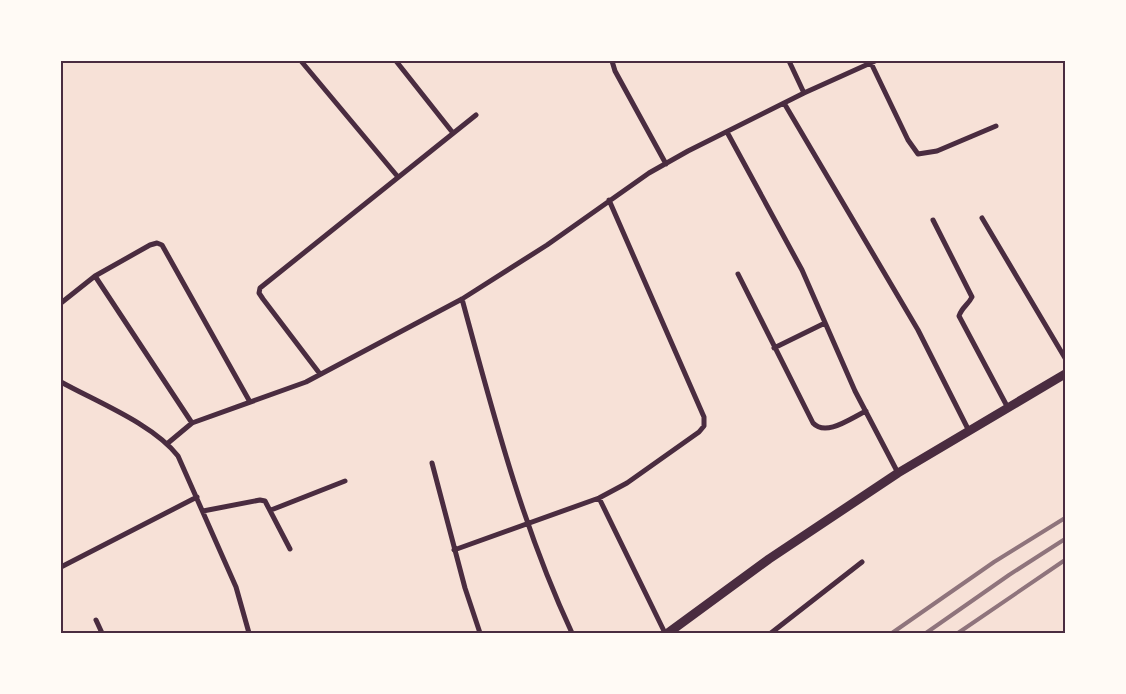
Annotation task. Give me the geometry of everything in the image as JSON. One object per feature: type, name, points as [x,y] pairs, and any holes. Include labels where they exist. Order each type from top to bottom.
[{"type":"street","points":[[301,61],[398,177]]},
{"type":"street","points":[[396,61],[454,133]]},
{"type":"street","points":[[612,61],[615,71],[666,164]]},
{"type":"street","points":[[789,61],[804,93]]},
{"type":"street","points":[[168,443],[192,423],[306,382],[462,299],[547,245],[609,200],[666,164],[804,93],[873,62],[908,140],[918,154],[936,151],[996,126]]},
{"type":"street","points":[[784,103],[918,330],[969,431]]},
{"type":"street","points":[[320,374],[262,299],[259,293],[260,288],[476,115]]},
{"type":"street","points":[[727,132],[802,270],[866,411],[898,473]]},
{"type":"street","points":[[454,550],[599,498],[628,483],[694,436],[704,426],[704,417],[609,200]]},
{"type":"street","points":[[982,218],[1065,358]]},
{"type":"street","points":[[933,220],[972,297],[969,304],[961,310],[959,316],[1008,408]]},
{"type":"street","points":[[61,303],[95,276],[150,245],[157,243],[162,245],[250,402]]},
{"type":"street","points":[[738,274],[774,348],[817,428],[825,430],[866,411]]},
{"type":"street","points":[[95,276],[192,423]]},
{"type":"street","points":[[462,299],[510,474],[527,523],[572,633]]},
{"type":"street","points":[[774,348],[825,323]]},
{"type":"street","points":[[599,498],[667,633],[769,559],[898,473],[1065,374]]},
{"type":"street","points":[[61,382],[153,433],[168,443],[178,456],[236,587],[249,633]]},
{"type":"street","points":[[432,463],[454,550],[480,633]]},
{"type":"street","points":[[270,510],[345,481]]},
{"type":"street","points":[[61,566],[197,497]]},
{"type":"street","points":[[203,511],[260,500],[265,501],[290,549]]},
{"type":"street","points":[[771,633],[862,562]]},
{"type":"street","points":[[96,620],[102,633]]},
{"type":"railway","points":[[892,633],[994,562],[1065,518]]},
{"type":"railway","points":[[926,633],[1009,575],[1065,539]]},
{"type":"railway","points":[[958,633],[1065,560]]}]
